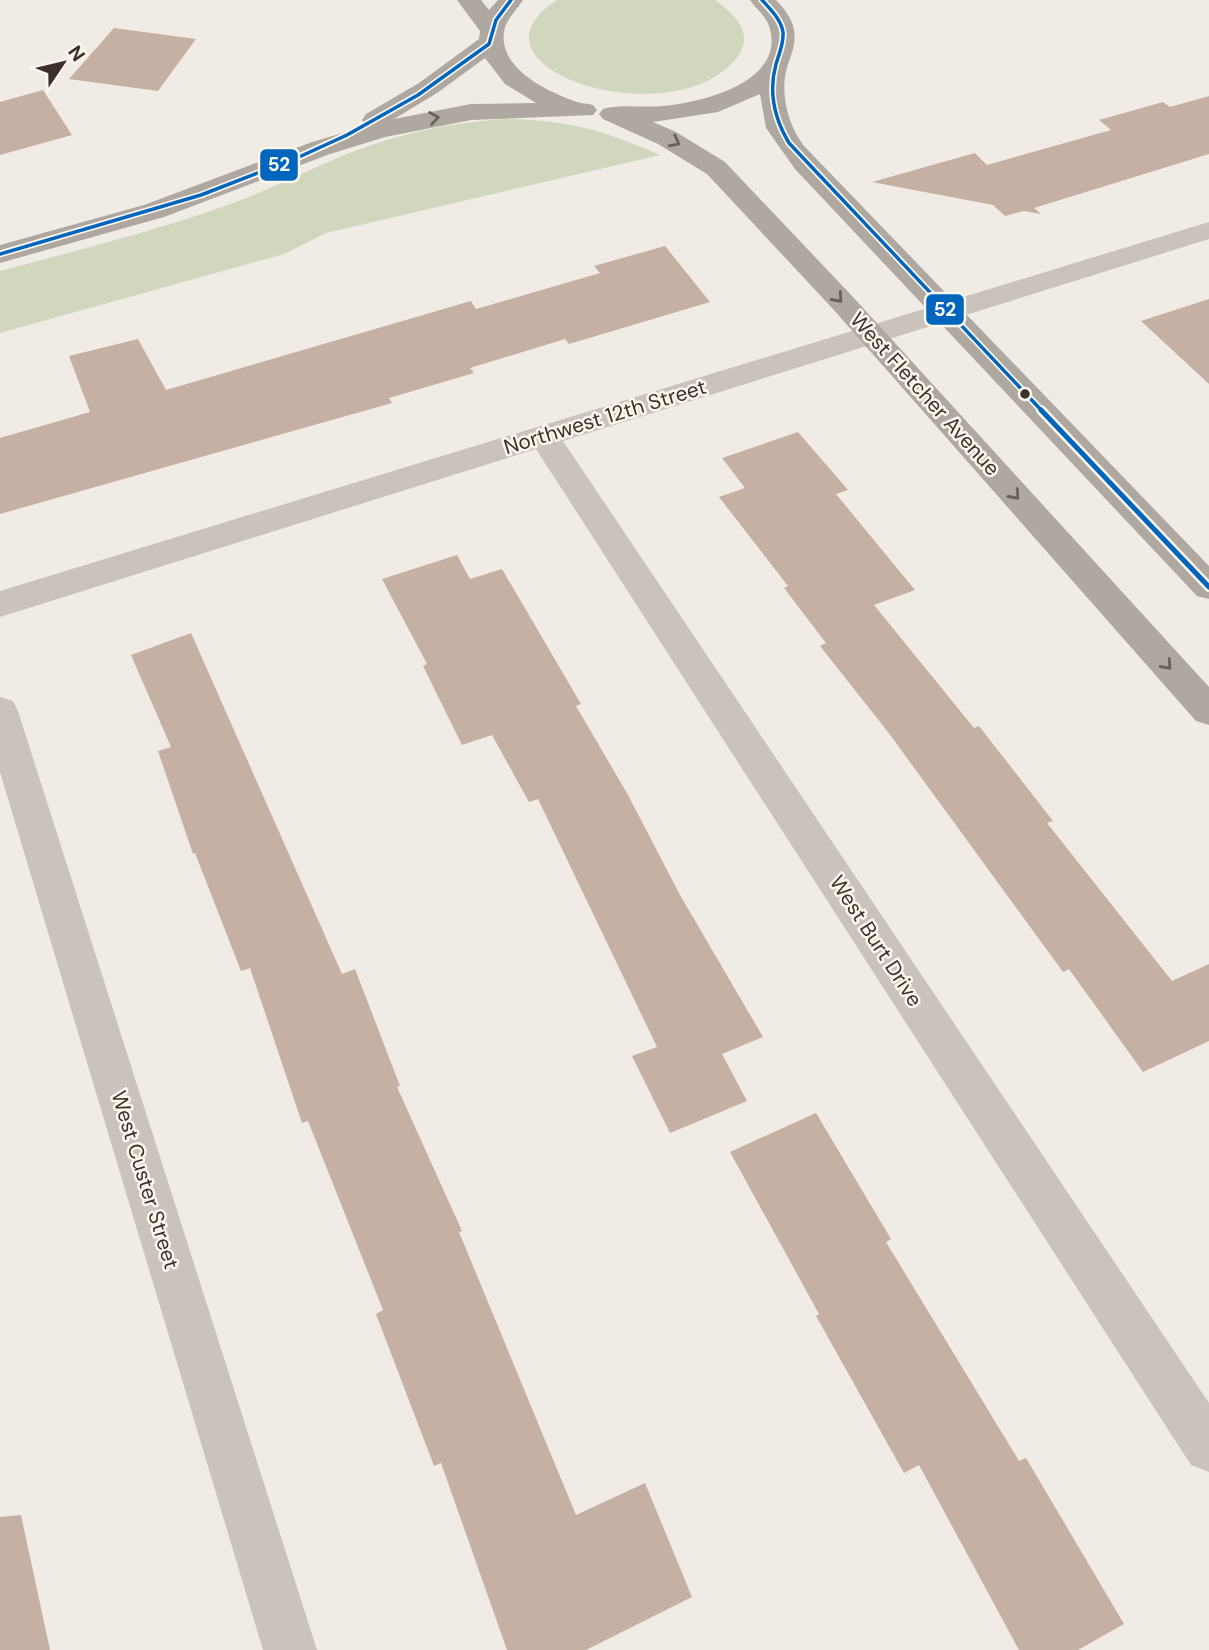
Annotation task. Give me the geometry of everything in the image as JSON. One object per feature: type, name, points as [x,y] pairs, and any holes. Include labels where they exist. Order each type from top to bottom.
[{"type":"main road","points":[[469,0],[508,74],[531,90],[556,102],[584,110],[612,114],[676,113],[710,106],[735,97],[758,84],[775,67]]},
{"type":"main road","points":[[321,148],[393,110],[490,36],[504,6],[511,0]]},
{"type":"main road","points":[[762,0],[779,19],[783,35],[782,52],[775,67],[772,100],[775,119],[786,139],[1209,587]]},
{"type":"main road","points":[[0,254],[154,211],[321,148],[380,130],[471,112],[584,110]]},
{"type":"main road","name":"West Fletcher Avenue","points":[[612,114],[667,138],[716,168],[872,335],[1209,711]]},
{"type":"street","name":"Northwest 12th Street","points":[[0,604],[1209,230]]},
{"type":"street","name":"West Burt Drive","points":[[543,436],[1209,1447]]},
{"type":"street","name":"West Custer Street","points":[[0,711],[290,1650]]},
{"type":"green space","points":[[557,0],[715,0],[740,24],[744,39],[743,48],[738,56],[708,80],[669,92],[626,93],[584,85],[551,70],[532,49],[532,25]]},
{"type":"green space","points":[[504,119],[584,128],[660,155],[326,233],[284,254],[0,333],[0,271],[178,222],[236,202],[374,144],[448,125]]},
{"type":"building","points":[[114,28],[196,39],[158,91],[69,79]]},
{"type":"building","points":[[43,90],[72,135],[0,155],[0,102]]},
{"type":"building","points":[[1209,96],[1209,154],[1034,208],[1041,214],[1024,211],[1005,216],[993,205],[872,182],[975,153],[987,165],[1111,130],[1099,120],[1163,102],[1170,107]]},
{"type":"building","points":[[665,246],[710,302],[569,344],[565,339],[470,368],[474,373],[389,398],[392,403],[0,514],[0,438],[90,412],[69,356],[138,339],[166,390],[471,301],[476,309],[600,273],[594,266]]},
{"type":"building","points":[[1209,299],[1209,384],[1141,321]]},
{"type":"building","points":[[798,432],[848,490],[836,494],[915,590],[874,605],[974,728],[979,726],[1053,821],[1047,823],[1172,981],[1209,964],[1209,1041],[1143,1072],[1069,969],[1063,972],[888,732],[820,646],[826,643],[784,588],[788,586],[719,497],[745,488],[722,458]]},
{"type":"building","points":[[457,555],[470,579],[502,569],[581,704],[576,706],[628,795],[680,895],[763,1037],[722,1054],[747,1101],[670,1133],[632,1056],[657,1047],[538,799],[529,802],[492,735],[462,745],[423,666],[427,664],[382,579]]},
{"type":"building","points":[[191,633],[342,974],[355,969],[400,1086],[397,1087],[462,1231],[459,1232],[576,1515],[645,1483],[692,1597],[586,1650],[507,1650],[441,1463],[434,1466],[376,1314],[383,1310],[308,1121],[302,1123],[250,968],[241,971],[195,853],[193,854],[158,751],[171,747],[131,655]]},
{"type":"building","points":[[816,1113],[891,1239],[886,1242],[1019,1461],[1026,1458],[1124,1624],[1078,1650],[1019,1650],[919,1465],[904,1473],[816,1316],[819,1314],[730,1152]]},
{"type":"building","points":[[21,1515],[50,1650],[0,1650],[0,1517]]},
{"type":"transit line","name":"52","points":[[0,254],[201,195],[299,157],[347,135],[418,95],[489,44],[496,20],[511,0]]},
{"type":"transit line","name":"52","points":[[762,0],[782,27],[782,45],[773,77],[773,100],[778,122],[796,153],[1209,587]]}]
